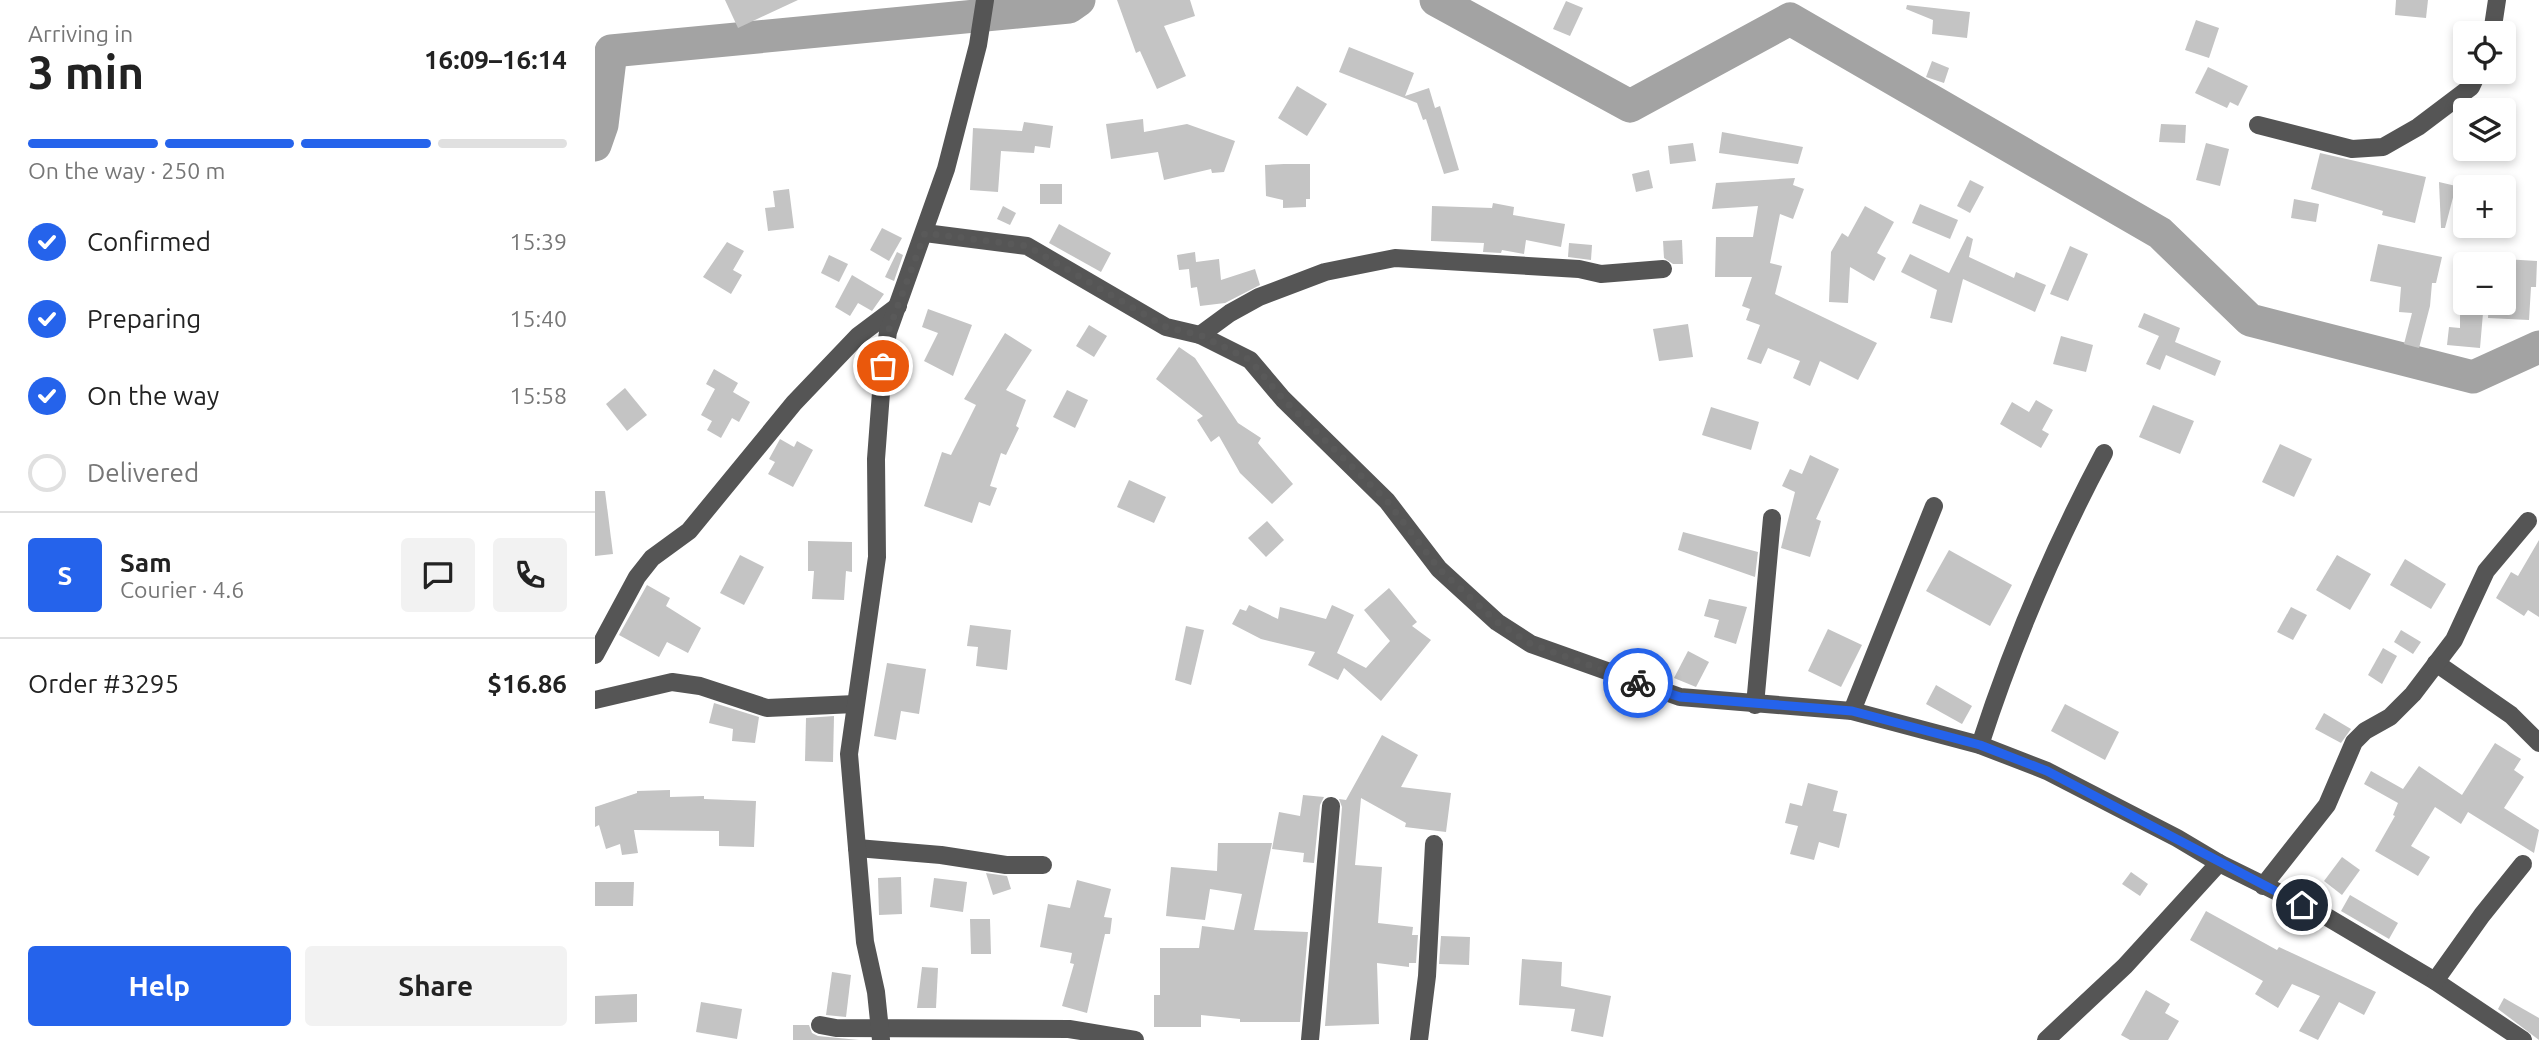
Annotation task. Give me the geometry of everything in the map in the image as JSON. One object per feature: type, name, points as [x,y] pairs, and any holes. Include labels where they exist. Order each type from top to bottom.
[{"type":"street","points":[[881,1034],[865,942],[849,754],[877,557],[876,459],[883,366],[888,332],[901,304],[925,233],[930,209],[946,169],[978,45],[985,0]]},
{"type":"street","points":[[2494,21],[2497,0]]},
{"type":"street","points":[[2258,125],[2352,149],[2382,147],[2418,127],[2473,84]]},
{"type":"street","points":[[925,233],[1027,246],[1166,327],[1200,335],[1250,360],[1283,399],[1387,501],[1439,569],[1497,622],[1531,644],[1680,697],[1852,711],[1980,745],[2047,771],[2263,886],[2322,914],[2435,981],[2520,1039]]},
{"type":"street","points":[[1200,335],[1230,313],[1259,297],[1325,272],[1395,258],[1579,269],[1601,274],[1663,269]]},
{"type":"street","points":[[595,655],[636,576],[653,558],[689,531],[794,403],[858,336],[901,304]]},
{"type":"street","points":[[1980,745],[2004,671],[2063,530],[2104,453]]},
{"type":"street","points":[[1852,711],[1934,506]]},
{"type":"street","points":[[1755,705],[1772,518]]},
{"type":"street","points":[[2263,886],[2327,805],[2354,742],[2365,731],[2390,717],[2413,694],[2455,640],[2486,571],[2528,521]]},
{"type":"street","points":[[2436,663],[2511,715],[2539,743]]},
{"type":"street","points":[[595,700],[673,682],[700,686],[768,708],[855,704]]},
{"type":"street","points":[[1310,1040],[1331,806]]},
{"type":"street","points":[[1419,1040],[1427,976],[1434,845]]},
{"type":"street","points":[[857,848],[941,855],[1006,865],[1043,865]]},
{"type":"street","points":[[2046,1040],[2125,966],[2219,863]]},
{"type":"street","points":[[2435,981],[2523,864]]},
{"type":"street","points":[[820,1025],[881,1034],[1069,1029],[1135,1040]]},
{"type":"building","points":[[725,0],[798,0],[738,28]]},
{"type":"building","points":[[1117,0],[1190,0],[1195,16],[1164,26],[1186,76],[1157,89],[1140,51],[1136,53]]},
{"type":"building","points":[[2396,0],[2428,0],[2426,18],[2395,15]]},
{"type":"building","points":[[1566,1],[1583,8],[1570,36],[1553,29]]},
{"type":"building","points":[[1907,5],[1970,12],[1967,38],[1932,34],[1933,20],[1906,9]]},
{"type":"building","points":[[2196,20],[2219,28],[2209,58],[2185,50]]},
{"type":"building","points":[[1349,47],[1414,73],[1405,96],[1429,88],[1435,108],[1440,106],[1459,170],[1444,174],[1426,119],[1423,120],[1417,103],[1339,72]]},
{"type":"building","points":[[1932,61],[1949,68],[1944,83],[1926,77]]},
{"type":"building","points":[[2208,67],[2248,86],[2238,106],[2230,102],[2227,108],[2195,93]]},
{"type":"building","points":[[1297,86],[1327,104],[1307,136],[1278,118]]},
{"type":"building","points":[[1143,119],[1144,132],[1187,124],[1235,141],[1224,172],[1212,173],[1211,169],[1164,180],[1158,152],[1111,159],[1106,124]]},
{"type":"building","points":[[1024,122],[1053,126],[1050,148],[1035,146],[1034,153],[1001,151],[998,192],[970,190],[973,128],[1022,131]]},
{"type":"building","points":[[2161,124],[2186,125],[2185,143],[2159,142]]},
{"type":"building","points":[[1722,132],[1803,147],[1798,164],[1719,153]]},
{"type":"building","points":[[1693,143],[1696,161],[1670,164],[1668,146]]},
{"type":"building","points":[[2206,143],[2229,149],[2220,186],[2196,180]]},
{"type":"building","points":[[2320,153],[2426,177],[2415,223],[2382,215],[2383,211],[2311,189]]},
{"type":"building","points":[[1310,164],[1310,199],[1306,199],[1306,207],[1283,208],[1283,200],[1266,196],[1265,165]]},
{"type":"building","points":[[1649,170],[1653,188],[1636,192],[1632,174]]},
{"type":"building","points":[[1795,178],[1793,185],[1804,189],[1793,219],[1780,214],[1770,263],[1782,266],[1775,294],[1877,343],[1858,380],[1820,361],[1810,386],[1793,378],[1800,361],[1768,348],[1761,364],[1747,359],[1760,325],[1746,320],[1750,309],[1742,306],[1752,277],[1715,277],[1716,237],[1753,237],[1758,206],[1712,209],[1716,183]]},
{"type":"building","points":[[1970,180],[1984,187],[1970,213],[1957,206]]},
{"type":"building","points":[[2439,182],[2453,185],[2453,197],[2445,228],[2441,228]]},
{"type":"building","points":[[1040,184],[1062,184],[1062,204],[1040,204]]},
{"type":"building","points":[[789,189],[794,228],[768,231],[765,208],[775,207],[773,191]]},
{"type":"building","points":[[2294,199],[2319,204],[2316,222],[2291,218]]},
{"type":"building","points":[[1493,203],[1514,207],[1513,215],[1565,224],[1561,247],[1526,240],[1524,254],[1502,250],[1501,253],[1483,252],[1484,243],[1431,241],[1432,206],[1492,208]]},
{"type":"building","points":[[1920,204],[1958,220],[1950,239],[1912,223]]},
{"type":"building","points":[[1003,206],[1016,213],[1010,225],[997,219]]},
{"type":"building","points":[[1865,206],[1894,222],[1877,253],[1886,258],[1874,281],[1850,267],[1848,303],[1829,302],[1831,252],[1842,233],[1848,237]]},
{"type":"building","points":[[1059,224],[1111,253],[1101,272],[1049,243]]},
{"type":"building","points":[[882,228],[902,238],[889,261],[870,250]]},
{"type":"building","points":[[1967,236],[1973,239],[1969,257],[2014,278],[2016,272],[2046,285],[2035,312],[1963,279],[1952,323],[1930,318],[1937,290],[1901,272],[1910,254],[1949,273]]},
{"type":"building","points":[[1682,240],[1683,264],[1673,264],[1664,258],[1663,241]]},
{"type":"building","points":[[727,242],[744,251],[733,270],[742,275],[731,294],[703,277]]},
{"type":"building","points":[[1569,243],[1592,245],[1591,260],[1568,257]]},
{"type":"building","points":[[2378,244],[2442,257],[2436,283],[2432,283],[2430,306],[2419,348],[2404,344],[2412,313],[2399,312],[2401,287],[2370,281]]},
{"type":"building","points":[[2070,246],[2088,254],[2068,301],[2050,294]]},
{"type":"building","points":[[897,252],[903,255],[894,281],[885,277]]},
{"type":"building","points":[[1195,252],[1196,262],[1219,259],[1221,280],[1255,269],[1260,285],[1225,303],[1200,306],[1197,287],[1191,288],[1189,269],[1179,270],[1177,255]]},
{"type":"building","points":[[829,255],[848,264],[839,282],[821,273]]},
{"type":"building","points":[[2516,260],[2537,261],[2536,287],[2531,287],[2529,320],[2488,318],[2488,315],[2516,315]]},
{"type":"building","points":[[852,275],[884,294],[872,311],[858,303],[850,316],[835,307]]},
{"type":"building","points":[[928,309],[972,325],[953,376],[924,361],[938,333],[922,327]]},
{"type":"building","points":[[2144,313],[2180,328],[2175,342],[2221,361],[2215,376],[2166,355],[2160,370],[2146,364],[2159,336],[2138,327]]},
{"type":"building","points":[[2460,315],[2483,315],[2480,348],[2447,345],[2449,327],[2460,328]]},
{"type":"building","points":[[1688,324],[1693,357],[1659,361],[1653,329]]},
{"type":"building","points":[[1089,325],[1107,336],[1094,357],[1076,346]]},
{"type":"building","points":[[1005,333],[1032,350],[1006,390],[1026,400],[1016,426],[1019,428],[1006,455],[1001,453],[990,486],[997,488],[990,506],[979,502],[972,523],[924,506],[942,452],[951,455],[976,405],[964,399]]},
{"type":"building","points":[[2061,336],[2093,345],[2086,372],[2053,364]]},
{"type":"building","points":[[1179,347],[1195,358],[1238,423],[1261,438],[1258,443],[1293,484],[1272,504],[1240,473],[1219,436],[1211,442],[1197,420],[1203,416],[1156,379]]},
{"type":"building","points":[[714,369],[738,383],[733,392],[750,402],[739,422],[732,418],[721,438],[707,430],[712,421],[701,415],[715,389],[706,384]]},
{"type":"building","points":[[625,388],[647,415],[627,431],[606,404]]},
{"type":"building","points":[[1067,390],[1088,400],[1075,428],[1053,417]]},
{"type":"building","points":[[2036,400],[2053,410],[2042,430],[2049,434],[2041,448],[2000,424],[2012,402],[2029,412]]},
{"type":"building","points":[[2153,405],[2194,421],[2180,454],[2139,437]]},
{"type":"building","points":[[1711,407],[1759,422],[1751,450],[1702,435]]},
{"type":"building","points":[[780,439],[794,447],[797,441],[813,450],[793,487],[768,474],[775,462],[769,459]]},
{"type":"building","points":[[2280,444],[2312,459],[2294,497],[2262,482]]},
{"type":"building","points":[[1810,455],[1839,469],[1816,519],[1821,521],[1810,557],[1781,548],[1795,492],[1782,486],[1790,469],[1802,474]]},
{"type":"building","points":[[1129,480],[1166,497],[1154,523],[1117,507]]},
{"type":"building","points":[[595,491],[605,491],[613,554],[595,556]]},
{"type":"building","points":[[1267,521],[1284,540],[1266,557],[1248,538]]},
{"type":"building","points":[[1683,532],[1758,552],[1755,577],[1678,550]]},
{"type":"building","points":[[2539,540],[2539,617],[2528,610],[2524,616],[2496,598],[2511,572],[2518,576]]},
{"type":"building","points":[[808,541],[852,542],[852,572],[846,571],[844,600],[812,599],[814,571],[808,571]]},
{"type":"building","points":[[1949,550],[2012,585],[1990,626],[1926,591]]},
{"type":"building","points":[[740,555],[764,567],[744,605],[720,593]]},
{"type":"building","points":[[2337,555],[2371,574],[2350,610],[2316,590]]},
{"type":"building","points":[[2405,559],[2446,584],[2431,609],[2390,585]]},
{"type":"building","points":[[647,585],[670,598],[666,606],[701,628],[688,653],[667,642],[659,657],[619,635]]},
{"type":"building","points":[[1389,588],[1417,622],[1412,626],[1431,640],[1381,701],[1344,668],[1338,680],[1308,665],[1315,652],[1261,639],[1232,624],[1240,609],[1246,611],[1249,605],[1278,619],[1280,607],[1326,619],[1332,605],[1354,615],[1337,653],[1366,668],[1390,641],[1364,610]]},
{"type":"building","points":[[1709,599],[1747,607],[1736,644],[1714,637],[1719,620],[1704,616]]},
{"type":"building","points":[[2291,607],[2307,615],[2293,640],[2277,632]]},
{"type":"building","points":[[970,625],[1011,630],[1007,670],[976,666],[978,647],[967,646]]},
{"type":"building","points":[[1186,626],[1204,630],[1191,685],[1175,680]]},
{"type":"building","points":[[1828,629],[1862,645],[1841,687],[1808,671]]},
{"type":"building","points":[[2401,630],[2421,642],[2413,654],[2394,642]]},
{"type":"building","points":[[2383,648],[2397,656],[2382,684],[2368,675]]},
{"type":"building","points":[[1688,651],[1709,662],[1696,687],[1674,678]]},
{"type":"building","points":[[887,663],[926,669],[919,714],[901,711],[896,740],[874,736]]},
{"type":"building","points":[[1936,685],[1972,706],[1962,724],[1926,704]]},
{"type":"building","points":[[714,703],[759,717],[755,743],[732,741],[733,729],[709,723]]},
{"type":"building","points":[[2065,704],[2119,732],[2105,760],[2051,731]]},
{"type":"building","points":[[2324,713],[2351,729],[2341,743],[2315,729]]},
{"type":"building","points":[[834,716],[833,762],[805,761],[806,718]]},
{"type":"building","points":[[1382,735],[1418,755],[1401,787],[1451,793],[1446,832],[1405,827],[1406,823],[1361,798],[1355,865],[1382,867],[1378,923],[1413,927],[1412,935],[1418,935],[1416,963],[1409,963],[1409,967],[1377,963],[1379,1024],[1325,1026],[1342,807],[1339,799],[1346,800]]},
{"type":"building","points":[[2495,743],[2521,759],[2514,770],[2524,777],[2504,808],[2539,830],[2534,853],[2468,812],[2461,824],[2435,807],[2411,846],[2430,857],[2418,876],[2375,851],[2395,816],[2393,815],[2398,803],[2364,784],[2371,771],[2403,789],[2419,766],[2462,795]]},
{"type":"building","points":[[1808,783],[1838,791],[1833,811],[1847,814],[1839,848],[1819,842],[1814,860],[1790,854],[1798,826],[1785,823],[1790,803],[1802,806]]},
{"type":"building","points":[[670,790],[670,797],[704,796],[704,799],[756,801],[754,847],[719,846],[719,831],[634,830],[638,853],[622,855],[620,844],[606,849],[599,825],[595,827],[595,807],[637,791]]},
{"type":"building","points":[[1303,795],[1324,797],[1320,805],[1314,863],[1303,862],[1304,853],[1272,849],[1279,812],[1300,816]]},
{"type":"building","points":[[1218,843],[1272,843],[1254,930],[1308,932],[1300,1022],[1240,1022],[1240,1019],[1201,1015],[1201,1027],[1154,1027],[1154,995],[1160,995],[1160,948],[1199,948],[1202,926],[1234,930],[1242,894],[1210,889],[1205,920],[1166,916],[1171,867],[1217,871]]},
{"type":"building","points":[[2342,857],[2360,870],[2342,895],[2324,881]]},
{"type":"building","points":[[2131,872],[2148,884],[2140,896],[2122,884]]},
{"type":"building","points":[[986,873],[1007,876],[1011,889],[993,895]]},
{"type":"building","points":[[901,877],[902,914],[879,915],[878,878]]},
{"type":"building","points":[[934,878],[967,882],[963,912],[930,907]]},
{"type":"building","points":[[1077,880],[1111,889],[1104,917],[1112,918],[1110,934],[1105,934],[1087,1013],[1062,1006],[1074,964],[1070,963],[1072,953],[1040,947],[1048,904],[1070,908]]},
{"type":"building","points":[[595,882],[634,882],[633,906],[595,906]]},
{"type":"building","points":[[2350,895],[2398,923],[2389,939],[2341,911]]},
{"type":"building","points":[[2206,911],[2277,950],[2279,947],[2376,992],[2364,1015],[2339,1002],[2318,1040],[2299,1031],[2320,996],[2292,984],[2278,1008],[2255,994],[2263,981],[2190,940]]},
{"type":"building","points":[[970,919],[990,919],[991,954],[971,954]]},
{"type":"building","points":[[1441,936],[1470,937],[1469,965],[1439,964]]},
{"type":"building","points":[[1522,959],[1562,962],[1561,986],[1611,996],[1603,1037],[1571,1031],[1575,1009],[1519,1005]]},
{"type":"building","points":[[922,967],[938,968],[936,1008],[917,1008]]},
{"type":"building","points":[[832,972],[851,975],[846,1017],[826,1015]]},
{"type":"building","points":[[2146,990],[2170,1004],[2165,1013],[2179,1021],[2168,1040],[2130,1040],[2121,1035]]},
{"type":"building","points":[[637,994],[637,1022],[595,1024],[595,996]]},
{"type":"building","points":[[2504,998],[2539,1018],[2539,1040],[2498,1009]]},
{"type":"building","points":[[701,1002],[742,1009],[737,1039],[696,1032]]},
{"type":"building","points":[[793,1025],[809,1025],[812,1033],[818,1036],[859,1040],[793,1040]]},
{"type":"waterway","points":[[595,145],[602,125],[611,51],[1069,7],[1079,0]]},
{"type":"waterway","points":[[1436,0],[1630,106],[1790,19],[2160,233],[2250,320],[2473,377],[2539,347]]},
{"type":"way so far","points":[[883,366],[888,332],[901,304],[925,233],[1027,246],[1127,301],[1166,327],[1200,335],[1250,360],[1283,399],[1387,501],[1439,569],[1497,622],[1531,644],[1638,683]]},
{"type":"route","points":[[1638,683],[1680,697],[1852,711],[1980,745],[2047,771],[2302,905]]}]
